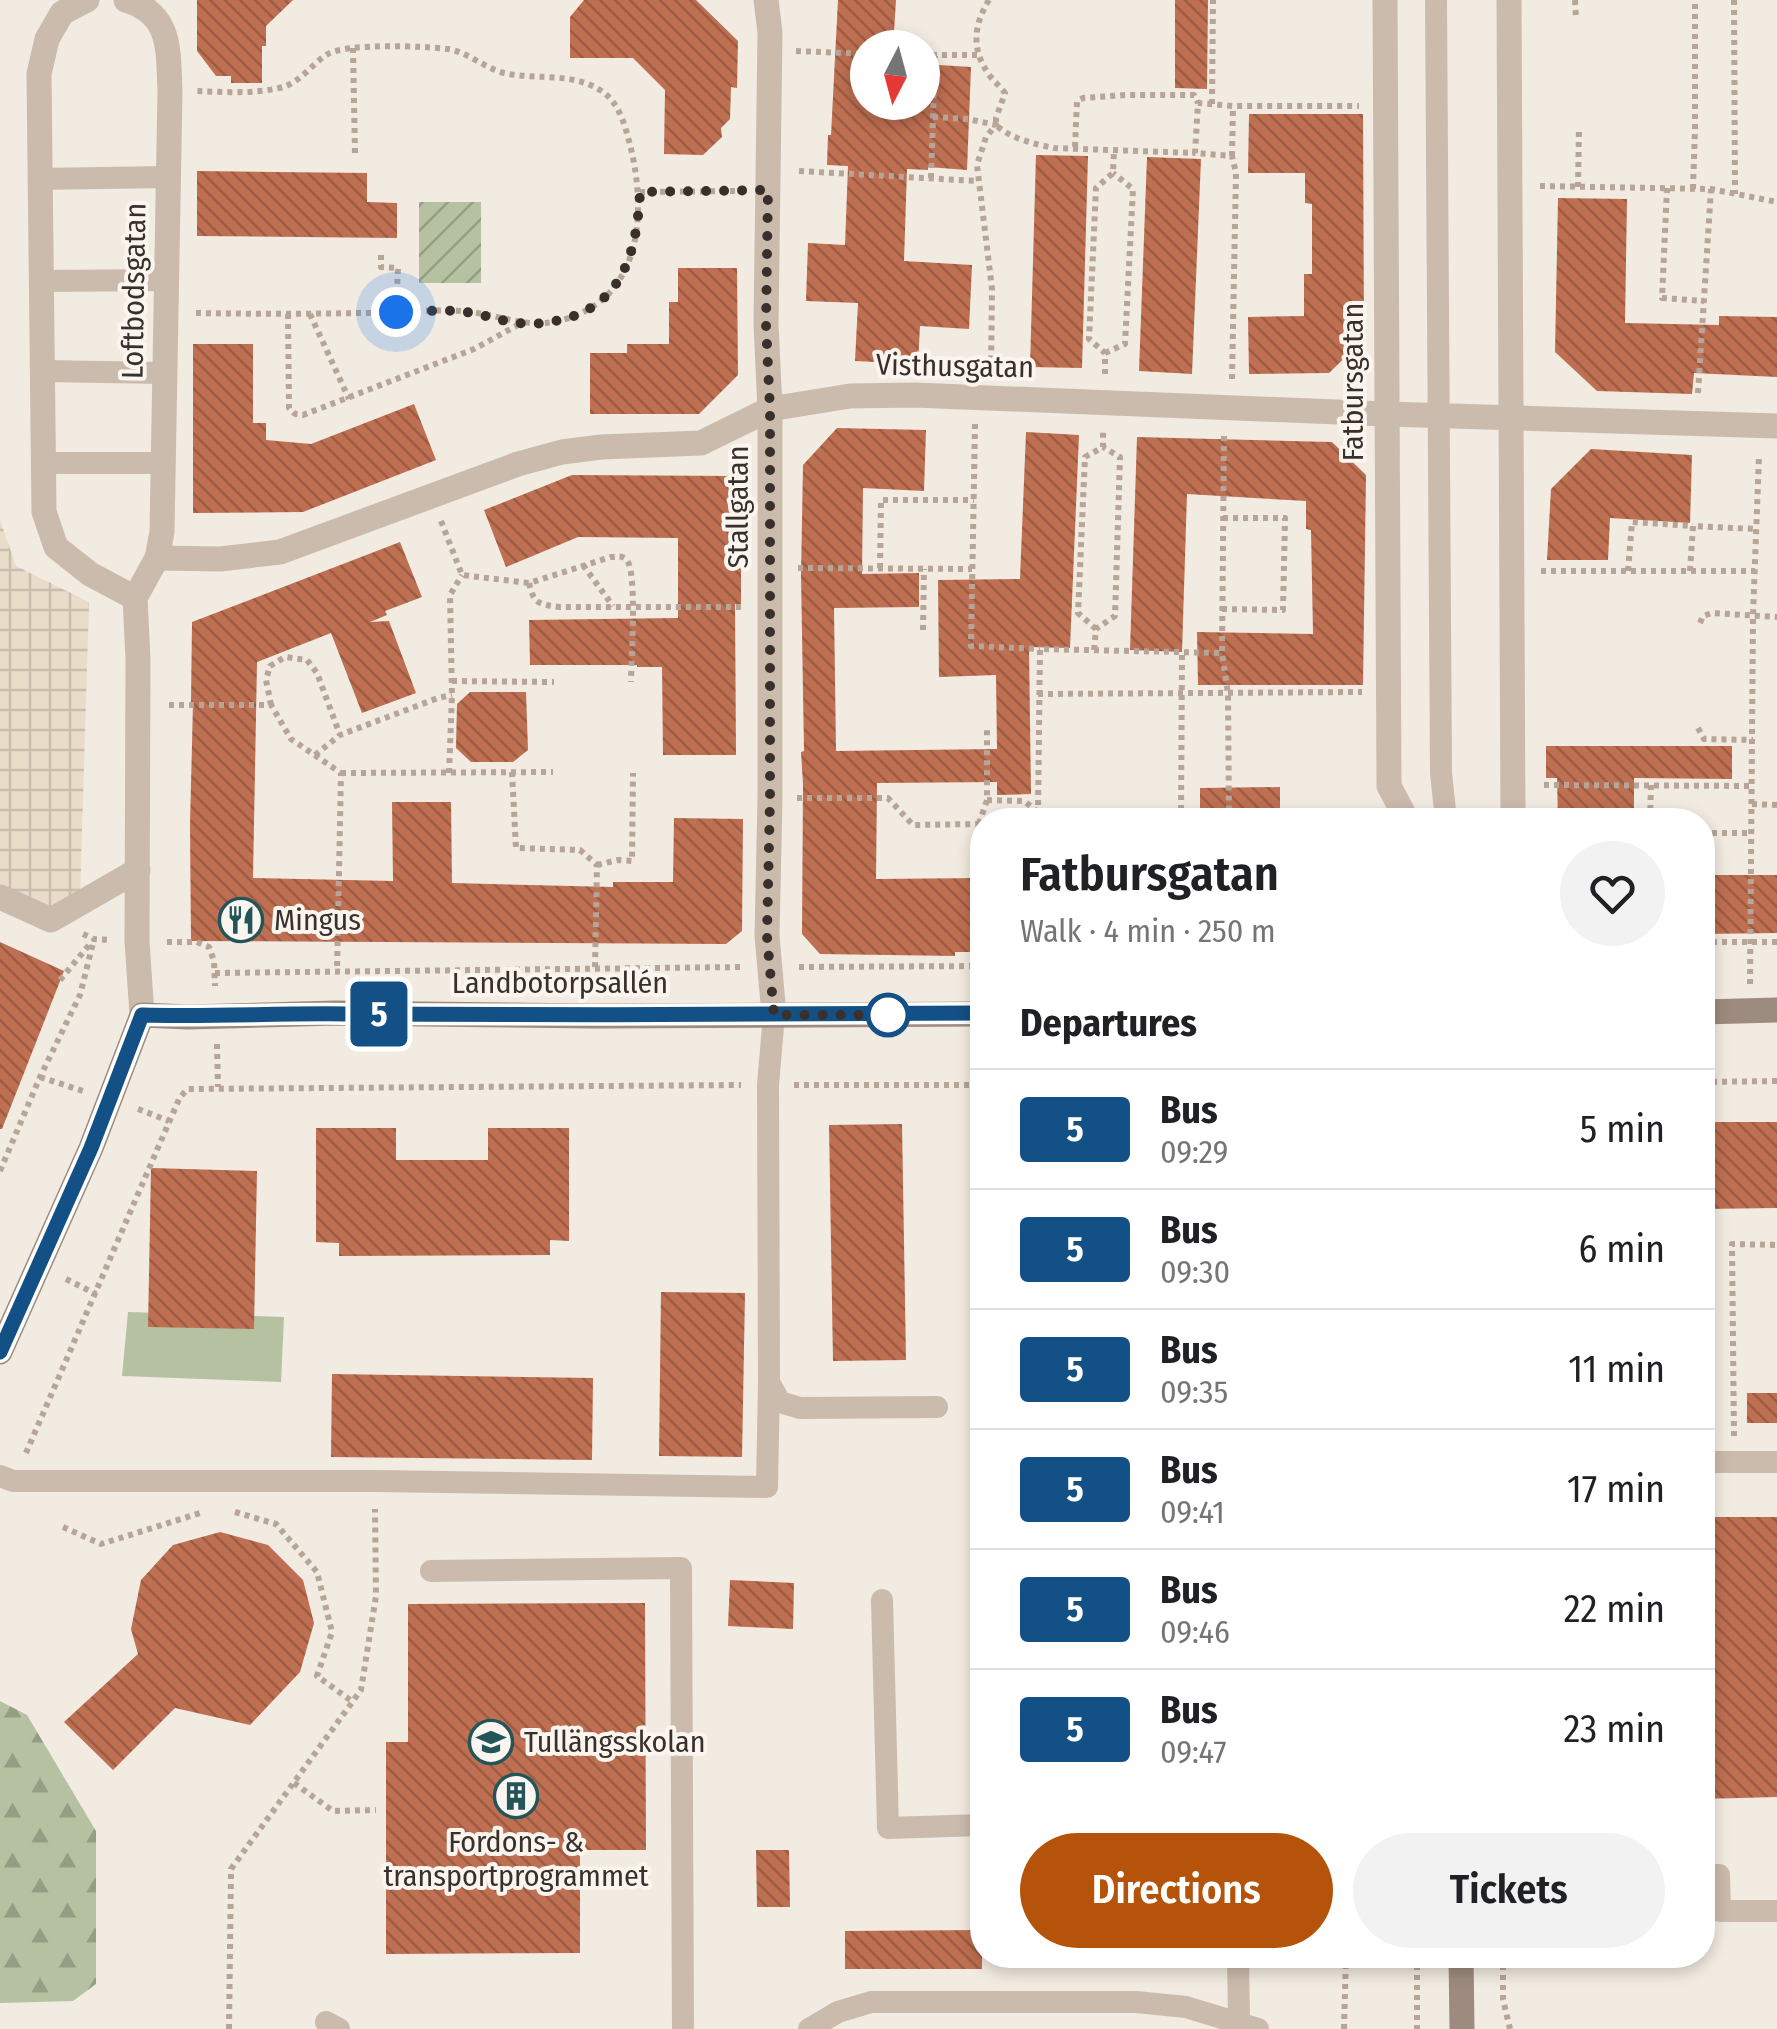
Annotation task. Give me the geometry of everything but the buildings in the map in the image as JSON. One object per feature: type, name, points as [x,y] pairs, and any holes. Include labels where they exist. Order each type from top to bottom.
[{"type":"street","points":[[0,1352],[91,1148],[142,1015],[137,941],[135,598],[90,574],[56,547],[44,512],[39,74],[47,39],[62,13],[87,0]]},
{"type":"street","name":"Loftbodsgatan","points":[[126,0],[155,15],[168,45],[170,91],[162,532],[157,558],[135,598]]},
{"type":"street","name":"Stallgatan","points":[[766,0],[770,32],[766,324],[770,409],[767,936],[774,1015]]},
{"type":"street","name":"Fatbursgatan","points":[[1385,0],[1389,786],[1401,808]]},
{"type":"street","points":[[1509,0],[1513,808]]},
{"type":"street","name":"Visthusgatan","points":[[157,558],[220,559],[280,552],[518,464],[601,446],[701,443],[770,409],[850,396],[914,395],[1769,426]]},
{"type":"street","points":[[0,897],[51,920],[138,870]]},
{"type":"street","points":[[1715,1011],[1777,1010]]},
{"type":"street","name":"Landbotorpsallén","points":[[142,1015],[970,1014]]},
{"type":"street","points":[[1461,1968],[1462,2029]]},
{"type":"lane","points":[[1436,0],[1441,773],[1445,808]]},
{"type":"lane","points":[[39,178],[168,177]]},
{"type":"lane","points":[[40,281],[167,280]]},
{"type":"lane","points":[[42,371],[165,373]]},
{"type":"lane","points":[[43,463],[164,463]]},
{"type":"lane","points":[[7,1478],[767,1487],[768,1085],[774,1015]]},
{"type":"lane","points":[[769,1382],[780,1402],[800,1408],[937,1408]]},
{"type":"lane","points":[[1715,1462],[1777,1462]]},
{"type":"lane","points":[[431,1571],[681,1568],[683,2029]]},
{"type":"lane","points":[[882,1600],[888,1828],[970,1825]]},
{"type":"lane","points":[[1715,1876],[1719,1876],[1720,1910],[1777,1911]]},
{"type":"lane","points":[[809,2029],[838,2012],[871,2002],[1136,2002],[1186,2007],[1248,2026],[1240,1968]]},
{"type":"path","points":[[988,0],[976,30],[978,55],[989,76],[1005,92],[996,125],[986,137],[977,165],[992,289],[974,500],[971,646],[1222,653]]},
{"type":"path","points":[[1212,104],[1213,0]]},
{"type":"path","points":[[1576,0],[1576,19]]},
{"type":"path","points":[[1693,189],[1695,0]]},
{"type":"path","points":[[1734,0],[1735,194]]},
{"type":"path","points":[[166,313],[463,311],[520,324],[578,315],[606,297],[625,268],[634,246],[640,192],[624,121],[613,101],[599,89],[570,79],[502,73],[450,49],[353,48],[328,54],[295,82],[280,88],[170,91]]},
{"type":"path","points":[[353,48],[355,154]]},
{"type":"path","points":[[770,50],[850,53]]},
{"type":"path","points":[[940,56],[978,55]]},
{"type":"path","points":[[1075,147],[1077,101],[1083,98],[1194,95],[1198,103]]},
{"type":"path","points":[[1232,156],[1234,106]]},
{"type":"path","points":[[940,117],[996,125],[1002,131],[1054,148],[1195,153]]},
{"type":"path","points":[[930,178],[933,120]]},
{"type":"path","points":[[1578,128],[1578,186]]},
{"type":"path","points":[[1105,353],[1125,344],[1133,188],[1113,173]]},
{"type":"path","points":[[640,192],[769,180],[977,181]]},
{"type":"path","points":[[1532,186],[1711,189],[1777,202]]},
{"type":"path","points":[[1667,188],[1662,298],[1704,301]]},
{"type":"path","points":[[1696,423],[1711,189]]},
{"type":"path","points":[[381,255],[381,267],[398,268],[396,312]]},
{"type":"path","points":[[288,314],[289,408],[303,415],[474,349],[520,324]]},
{"type":"path","points":[[310,314],[348,399]]},
{"type":"path","points":[[1750,1010],[1754,571],[1769,426]]},
{"type":"path","points":[[1094,650],[1096,629],[1114,616],[1120,457],[1103,447]]},
{"type":"path","points":[[432,497],[462,575]]},
{"type":"path","points":[[880,568],[881,500],[974,500]]},
{"type":"path","points":[[1222,518],[1285,518],[1283,610],[1222,609]]},
{"type":"path","points":[[1628,571],[1632,522],[1756,529]]},
{"type":"path","points":[[1690,571],[1694,526]]},
{"type":"path","points":[[462,575],[529,584],[621,556],[627,560],[632,575],[631,682]]},
{"type":"path","points":[[583,565],[614,607]]},
{"type":"path","points":[[770,568],[972,569]]},
{"type":"path","points":[[924,569],[924,630]]},
{"type":"path","points":[[1534,571],[1754,571]]},
{"type":"path","points":[[449,773],[450,595],[462,575]]},
{"type":"path","points":[[529,584],[532,598],[538,604],[560,607],[770,607]]},
{"type":"path","points":[[1700,623],[1703,616],[1712,614],[1777,616]]},
{"type":"path","points":[[1036,808],[1040,649]]},
{"type":"path","points":[[1181,808],[1182,652]]},
{"type":"path","points":[[340,735],[317,673],[307,660],[285,657],[270,666],[266,680],[271,704],[291,738],[340,773],[553,772]]},
{"type":"path","points":[[452,681],[554,682]]},
{"type":"path","points":[[1038,694],[1388,692]]},
{"type":"path","points":[[315,756],[340,735],[452,696]]},
{"type":"path","points":[[138,705],[271,704]]},
{"type":"path","points":[[984,808],[987,727]]},
{"type":"path","points":[[1698,728],[1704,739],[1753,740]]},
{"type":"path","points":[[512,772],[516,848],[580,850],[597,865],[596,969]]},
{"type":"path","points":[[337,971],[340,773]]},
{"type":"path","points":[[597,865],[632,861],[633,773]]},
{"type":"path","points":[[1534,785],[1752,786]]},
{"type":"path","points":[[1650,808],[1651,785]]},
{"type":"path","points":[[770,798],[888,798],[913,825],[970,826]]},
{"type":"path","points":[[986,800],[1024,801],[1030,808]]},
{"type":"path","points":[[1752,804],[1777,805]]},
{"type":"path","points":[[1715,833],[1752,833]]},
{"type":"path","points":[[0,1171],[80,994],[94,939],[60,980]]},
{"type":"path","points":[[1715,942],[1777,942]]},
{"type":"path","points":[[878,966],[878,978]]},
{"type":"path","points":[[214,972],[970,966]]},
{"type":"path","points":[[1715,1082],[1777,1082]]},
{"type":"path","points":[[7,1478],[96,1294],[172,1113],[188,1089],[970,1085]]},
{"type":"path","points":[[1734,1462],[1732,1244],[1777,1245]]},
{"type":"path","points":[[65,1278],[96,1294]]},
{"type":"path","points":[[229,2029],[231,1868],[362,1690],[376,1596],[375,1481]]},
{"type":"path","points":[[232,1511],[276,1524],[317,1572],[332,1632],[316,1676],[353,1702]]},
{"type":"path","points":[[63,1527],[101,1544],[201,1512]]},
{"type":"path","points":[[294,1783],[334,1810],[376,1810]]},
{"type":"path","points":[[1344,2029],[1346,1968]]},
{"type":"path","points":[[1416,1968],[1417,2029]]},
{"type":"path","points":[[1503,1968],[1503,1999],[1510,2029]]},
{"type":"green space","points":[[419,202],[481,202],[481,283],[419,283]]},
{"type":"green space","points":[[128,1312],[284,1317],[281,1382],[122,1376]]},
{"type":"green space","points":[[0,1701],[27,1715],[96,1831],[96,1984],[73,2001],[0,2003]]},
{"type":"shaded area","points":[[0,520],[16,566],[89,602],[80,898],[59,911],[0,885]]},
{"type":"bus line","name":"5","points":[[0,1352],[91,1148],[142,1015],[970,1013]]},
{"type":"place","name":"Mingus","points":[[241,920]]},
{"type":"place","name":"Tullängsskolan","points":[[491,1742]]},
{"type":"place","name":"Fordons- & transportprogrammet","points":[[516,1796]]},
{"type":"route","points":[[396,312],[463,311],[520,324],[578,315],[606,297],[625,268],[634,246],[640,192],[768,190],[767,936],[774,1015],[888,1015]]}]
